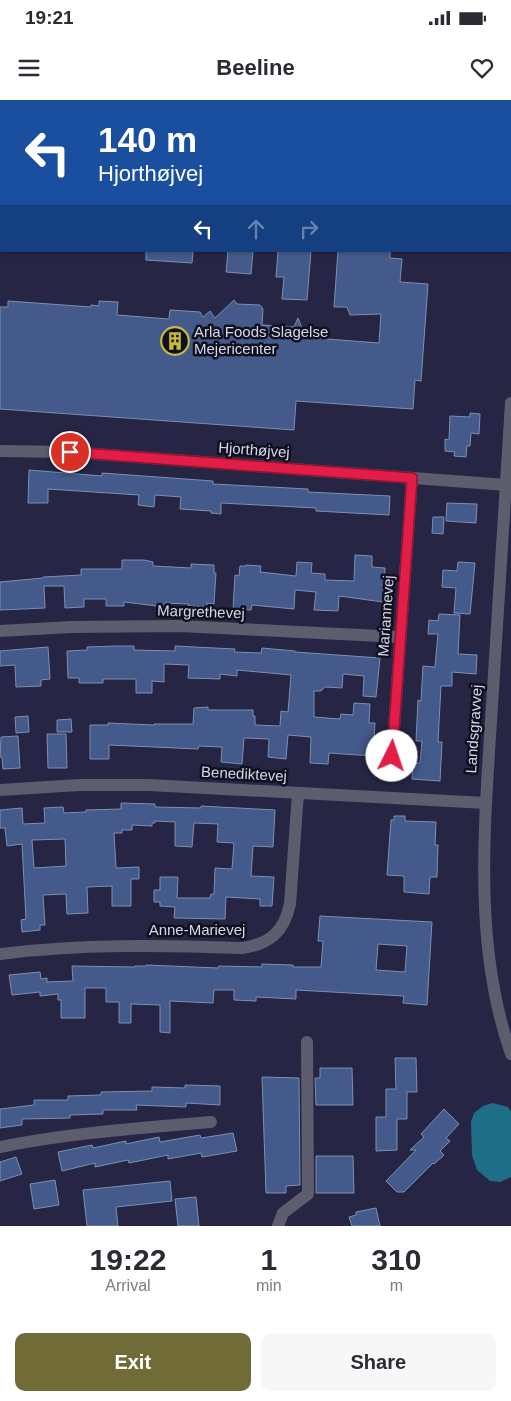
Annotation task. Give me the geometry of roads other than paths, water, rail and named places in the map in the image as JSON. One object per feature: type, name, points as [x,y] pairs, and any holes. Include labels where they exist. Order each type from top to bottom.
[{"type":"street","name":"Landsgravvej","points":[[511,403],[483,862],[487,947],[494,989],[511,1054]]},
{"type":"street","name":"Hjorthøjvej","points":[[0,451],[70,452],[506,485]]},
{"type":"street","name":"Mariannevej","points":[[392,756],[412,478]]},
{"type":"street","name":"Margrethevej","points":[[0,631],[71,627],[179,626],[400,637]]},
{"type":"street","name":"Benediktevej","points":[[0,790],[79,785],[149,785],[486,803]]},
{"type":"street","name":"Anne-Marievej","points":[[0,954],[28,950],[120,946],[242,948],[259,945],[275,935],[287,918],[290,904],[298,793]]},
{"type":"street","points":[[278,1226],[283,1213],[308,1194],[307,1042]]},
{"type":"street","points":[[0,1147],[30,1141],[114,1130],[211,1122]]},
{"type":"water","points":[[493,1103],[508,1107],[511,1112],[511,1177],[500,1182],[490,1181],[477,1170],[472,1155],[471,1122],[474,1113],[483,1106]]},
{"type":"place","name":"Arla Foods Slagelse Mejericenter","points":[[175,341]]}]
